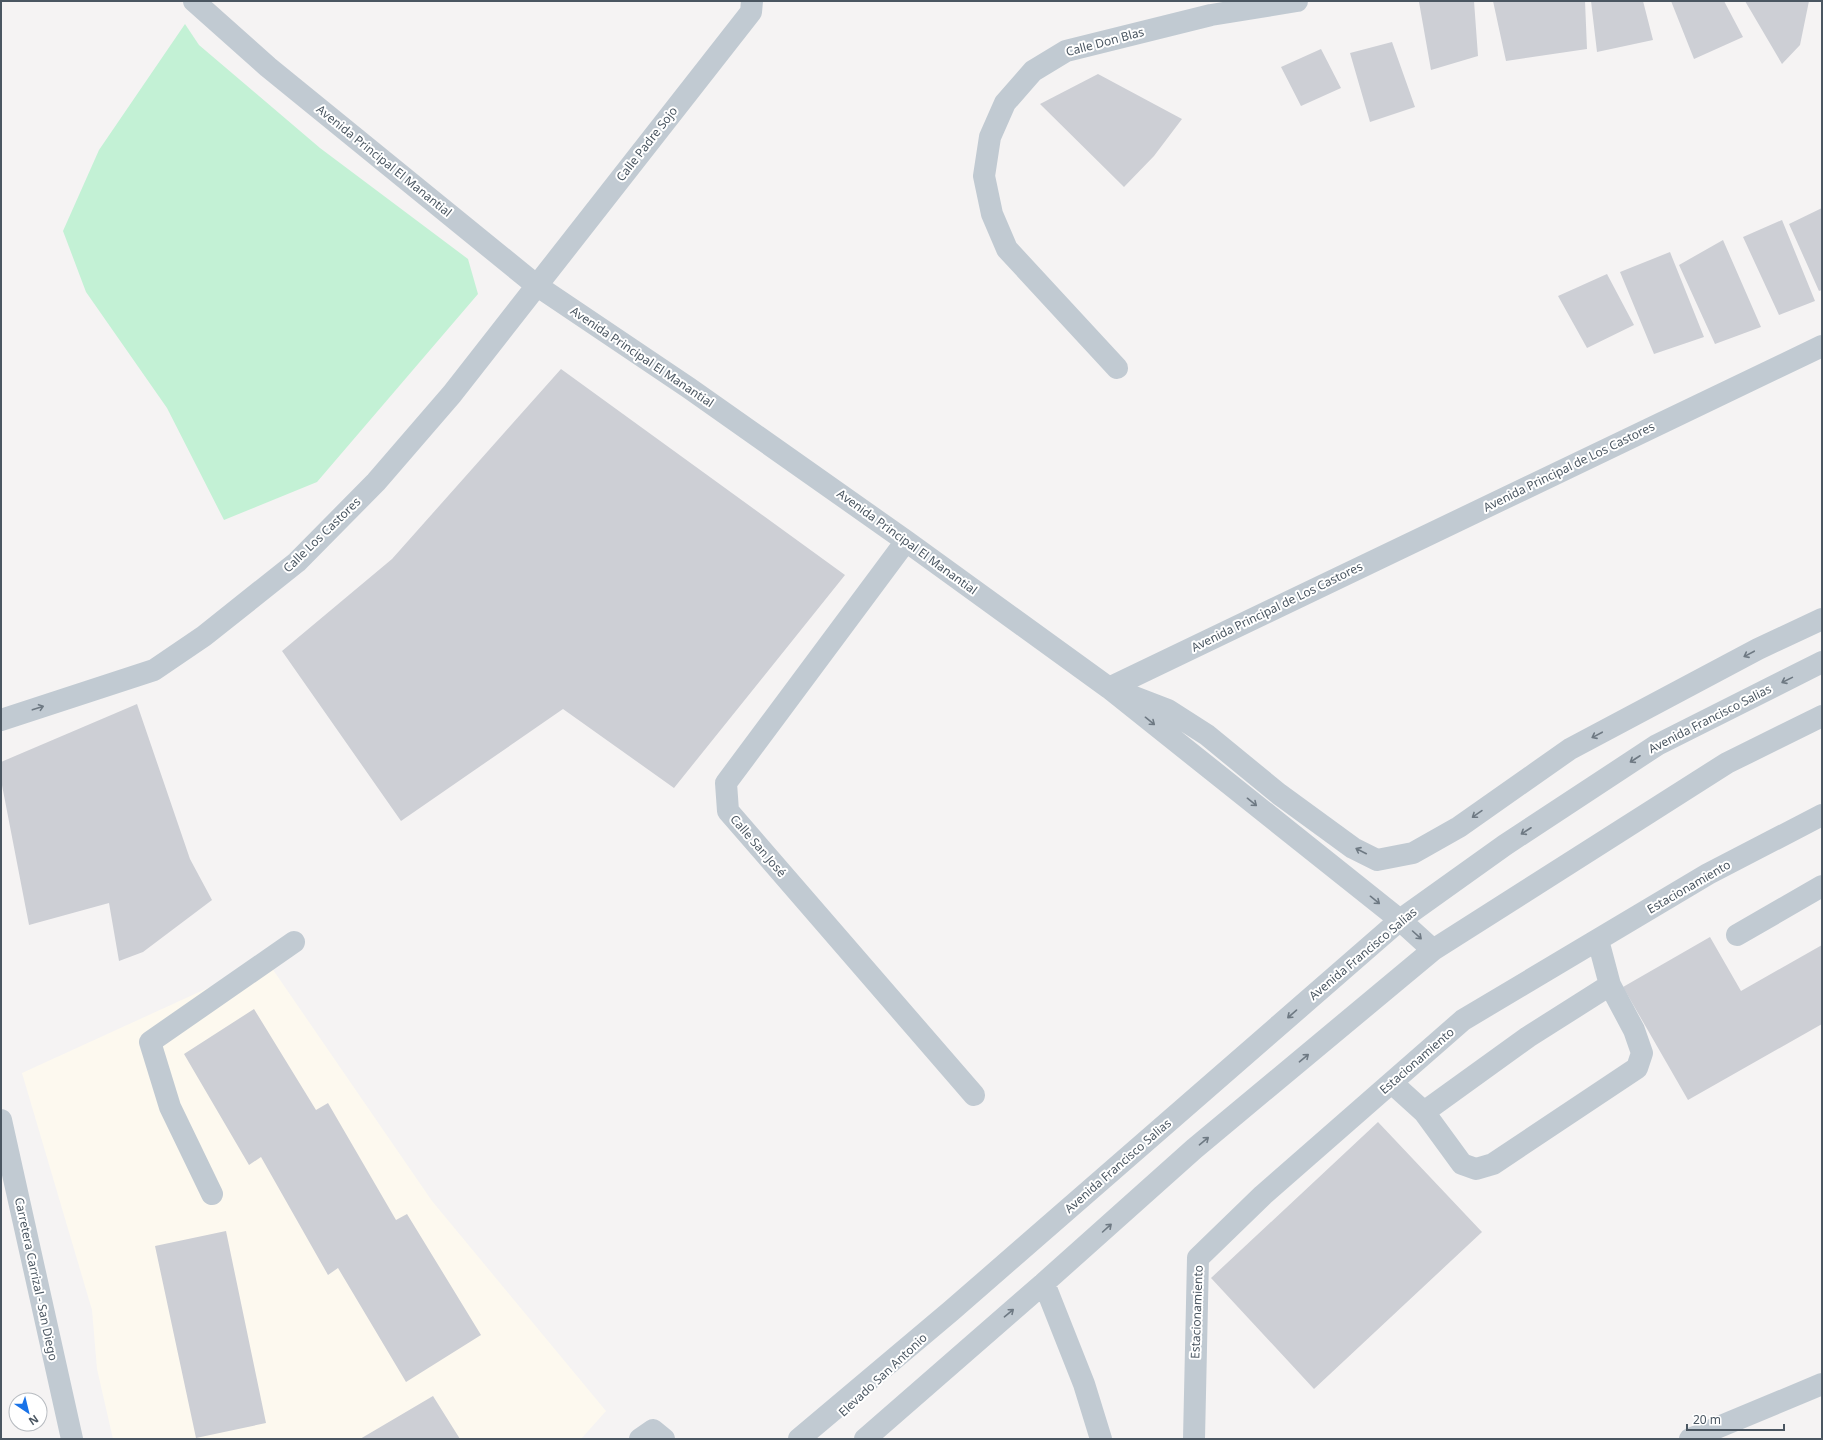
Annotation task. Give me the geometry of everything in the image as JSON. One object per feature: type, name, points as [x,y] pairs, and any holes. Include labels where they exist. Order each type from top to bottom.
[{"type":"street","name":"Avenida Principal El Manantial","points":[[194,1],[268,67],[536,285],[689,388],[906,541],[1109,688]]},
{"type":"street","name":"Calle Padre Sojo","points":[[536,285],[751,12],[752,1]]},
{"type":"street","name":"Calle Don Blas","points":[[1117,368],[1007,249],[992,214],[984,176],[990,136],[1005,103],[1033,71],[1066,51],[1211,15],[1297,1]]},
{"type":"street","name":"Calle Los Castores","points":[[1,720],[154,670],[204,636],[297,562],[376,482],[442,406],[536,285]]},
{"type":"street","name":"Avenida Principal de Los Castores","points":[[1109,688],[1822,346]]},
{"type":"street","name":"Calle San José","points":[[906,541],[726,783],[728,811],[974,1095]]},
{"type":"street","points":[[1109,688],[1168,710],[1207,735],[1279,794],[1353,848],[1377,860],[1413,853],[1459,827],[1570,749],[1758,649],[1822,619]]},
{"type":"street","name":"Avenida Francisco Salias","points":[[951,1311],[1400,920],[1505,845],[1657,745],[1822,662]]},
{"type":"street","points":[[1109,688],[1400,920],[1433,950]]},
{"type":"street","points":[[865,1439],[1194,1150],[1433,950],[1727,763],[1822,716]]},
{"type":"street","name":"Estacionamiento","points":[[1194,1439],[1195,1325],[1198,1258],[1263,1195],[1463,1020],[1708,874],[1822,815]]},
{"type":"street","points":[[1737,935],[1822,886]]},
{"type":"street","points":[[1392,1083],[1424,1112],[1462,1164],[1476,1169],[1493,1164],[1637,1068],[1642,1053],[1634,1030],[1610,985],[1598,940]]},
{"type":"street","points":[[212,1194],[170,1108],[150,1042],[294,942]]},
{"type":"street","points":[[1424,1112],[1528,1037],[1610,985]]},
{"type":"street","name":"Carretera Carrizal - San Diego","points":[[1,1120],[72,1439]]},
{"type":"street","points":[[1044,1283],[1084,1384],[1101,1439]]},
{"type":"street","points":[[799,1439],[951,1311]]},
{"type":"street","name":"Elevado San Antonio","points":[[815,1439],[951,1311]]},
{"type":"street","points":[[883,1439],[979,1339]]},
{"type":"street","points":[[1690,1439],[1822,1384]]},
{"type":"shaded area","points":[[267,961],[432,1201],[606,1411],[581,1439],[113,1439],[97,1369],[92,1310],[22,1073]]},
{"type":"green space","points":[[185,24],[199,45],[320,148],[468,259],[478,294],[317,482],[224,520],[167,408],[86,292],[63,231],[99,150]]},
{"type":"building","points":[[1474,1],[1478,56],[1431,70],[1419,2]]},
{"type":"building","points":[[1493,1],[1585,1],[1587,49],[1506,61]]},
{"type":"building","points":[[1591,1],[1643,1],[1653,40],[1597,52]]},
{"type":"building","points":[[1671,1],[1724,1],[1743,37],[1694,59]]},
{"type":"building","points":[[1745,1],[1809,1],[1800,45],[1782,64]]},
{"type":"building","points":[[1392,42],[1415,107],[1370,122],[1350,53]]},
{"type":"building","points":[[1321,49],[1341,88],[1301,106],[1281,67]]},
{"type":"building","points":[[1098,74],[1182,119],[1154,156],[1124,187],[1040,104]]},
{"type":"building","points":[[1822,208],[1822,290],[1819,291],[1789,224]]},
{"type":"building","points":[[1782,220],[1815,301],[1779,315],[1743,237]]},
{"type":"building","points":[[1723,240],[1761,327],[1715,344],[1679,265]]},
{"type":"building","points":[[1670,252],[1704,337],[1654,354],[1620,272]]},
{"type":"building","points":[[1607,274],[1634,325],[1587,348],[1558,296]]},
{"type":"building","points":[[561,369],[845,575],[674,788],[563,709],[401,821],[282,651],[392,559]]},
{"type":"building","points":[[137,704],[190,859],[212,900],[143,952],[119,961],[109,903],[29,925],[1,780],[1,762]]},
{"type":"building","points":[[1710,937],[1741,991],[1822,945],[1822,1024],[1688,1100],[1623,987]]},
{"type":"building","points":[[254,1009],[316,1110],[328,1103],[396,1220],[407,1214],[481,1335],[406,1382],[338,1268],[328,1275],[261,1157],[249,1165],[184,1054]]},
{"type":"building","points":[[1378,1122],[1482,1232],[1314,1389],[1211,1278]]},
{"type":"building","points":[[226,1231],[266,1423],[196,1438],[155,1246]]},
{"type":"building","points":[[433,1396],[460,1439],[360,1439]]}]
